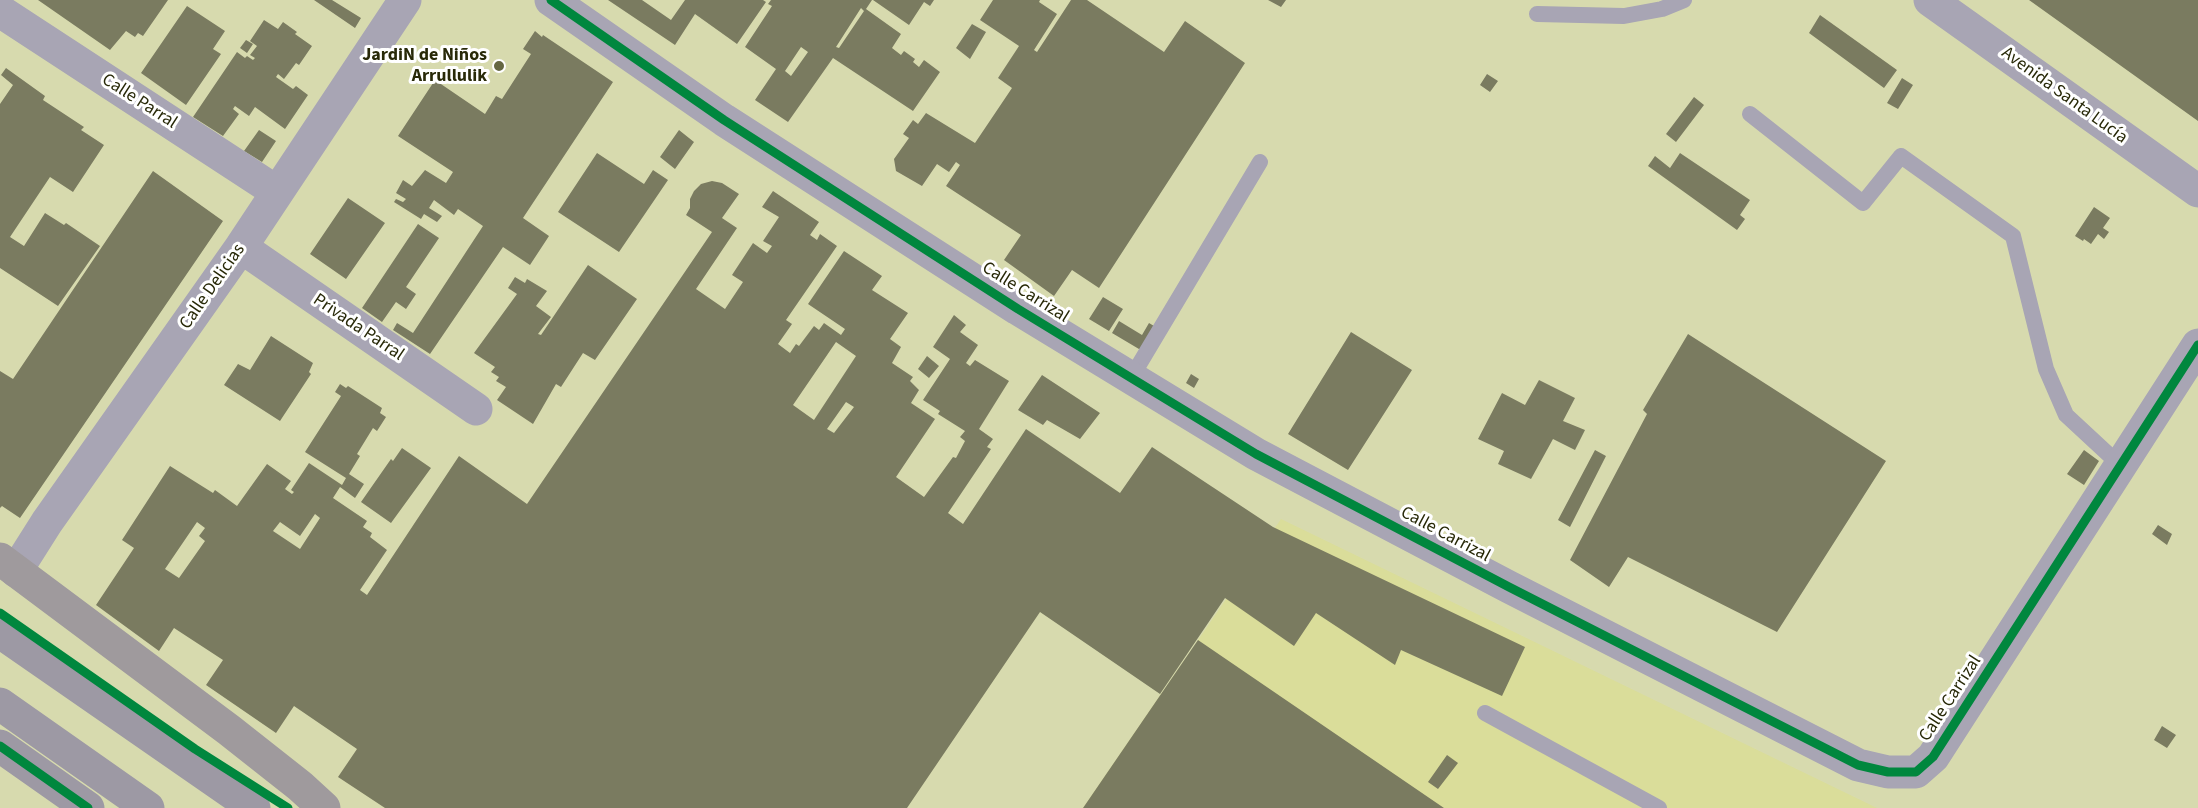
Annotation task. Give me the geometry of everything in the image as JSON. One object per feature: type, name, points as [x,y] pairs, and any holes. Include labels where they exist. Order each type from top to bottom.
[{"type":"highway","points":[[8,565],[229,730],[324,808]]},
{"type":"main road","points":[[0,632],[254,808]]},
{"type":"main road","points":[[0,704],[148,808]]},
{"type":"main road","points":[[0,746],[88,808]]},
{"type":"street","name":"Calle Delicias","points":[[8,565],[47,522],[241,248],[405,0]]},
{"type":"street","name":"Calle Carrizal","points":[[551,0],[724,120],[1018,309],[1256,454],[1509,587],[1858,765],[1888,772],[1916,772],[1933,757],[2198,345]]},
{"type":"street","name":"Avenida Santa Lucía","points":[[1930,0],[2198,191]]},
{"type":"street","name":"Calle Parral","points":[[0,11],[277,192]]},
{"type":"street","name":"Privada Parral","points":[[241,248],[476,409]]},
{"type":"lane","points":[[1537,14],[1624,16],[1662,9],[1684,0]]},
{"type":"lane","points":[[1750,114],[1863,203],[1901,156],[2013,236],[2046,369],[2066,415],[2121,466]]},
{"type":"lane","points":[[1131,378],[1260,162]]},
{"type":"lane","points":[[1485,713],[1659,808]]},
{"type":"shaded area","points":[[1281,519],[1877,808],[1083,808]]},
{"type":"building","points":[[38,0],[168,0],[143,36],[138,33],[135,37],[126,31],[110,50]]},
{"type":"building","points":[[314,0],[332,0],[361,18],[355,28]]},
{"type":"building","points":[[608,0],[642,0],[671,20],[685,0],[763,0],[766,2],[737,44],[695,14],[675,45]]},
{"type":"building","points":[[771,0],[872,0],[866,9],[901,34],[892,48],[901,55],[904,51],[915,59],[913,62],[919,67],[924,60],[940,72],[913,111],[833,58],[788,122],[755,100],[776,69],[745,47],[772,6],[768,4]],"holes":[[[861,8],[864,11],[839,48],[836,47]],[[801,47],[808,52],[791,76],[785,71]]]},
{"type":"building","points":[[873,0],[934,0],[930,6],[924,2],[909,25]]},
{"type":"building","points":[[993,0],[1040,0],[1039,2],[1057,14],[1034,50],[1037,52],[1071,0],[1087,0],[1164,52],[1185,21],[1245,63],[1099,288],[1072,270],[1054,296],[1004,260],[1021,235],[946,186],[960,165],[956,162],[949,172],[937,164],[922,186],[896,171],[894,159],[909,138],[903,134],[913,120],[918,124],[926,113],[975,143],[1012,88],[998,78],[1019,46],[980,20]]},
{"type":"building","points":[[1268,0],[1286,0],[1281,7]]},
{"type":"building","points":[[2029,0],[2198,0],[2198,121]]},
{"type":"building","points":[[187,6],[225,31],[213,49],[221,54],[186,105],[141,73]]},
{"type":"building","points":[[1820,15],[1897,70],[1884,88],[1809,33]]},
{"type":"building","points":[[264,20],[278,29],[283,22],[312,46],[299,65],[296,63],[284,79],[278,74],[276,77],[293,89],[296,86],[308,95],[285,129],[255,107],[249,116],[235,106],[233,109],[239,114],[223,136],[193,117],[237,52],[245,58],[247,56],[253,60],[255,58],[250,55],[257,46],[250,41]]},
{"type":"building","points":[[972,24],[986,32],[970,59],[956,48]]},
{"type":"building","points":[[535,31],[613,82],[523,218],[549,236],[530,265],[503,247],[430,354],[393,330],[397,323],[413,333],[483,226],[458,209],[454,215],[434,200],[429,208],[442,216],[437,222],[424,214],[421,219],[394,202],[396,199],[403,202],[406,199],[396,193],[403,180],[412,186],[425,170],[446,183],[453,172],[398,136],[435,80],[485,114],[496,96],[502,99],[531,54],[523,49]]},
{"type":"building","points":[[246,40],[253,44],[247,53],[240,48]]},
{"type":"building","points":[[6,68],[45,96],[43,100],[84,127],[81,130],[104,145],[73,192],[50,177],[10,237],[24,246],[45,213],[64,225],[66,223],[100,246],[58,306],[0,268],[0,104],[13,85],[1,75]]},
{"type":"building","points":[[1487,74],[1498,81],[1490,92],[1480,85]]},
{"type":"building","points":[[1902,78],[1913,85],[1898,109],[1887,103]]},
{"type":"building","points":[[1694,97],[1704,105],[1676,142],[1666,134]]},
{"type":"building","points":[[259,130],[276,141],[262,162],[244,151]]},
{"type":"building","points":[[679,130],[694,142],[675,169],[660,157]]},
{"type":"building","points":[[597,153],[644,184],[653,170],[668,180],[619,252],[558,212]]},
{"type":"building","points":[[1680,153],[1750,200],[1740,215],[1745,219],[1737,230],[1648,166],[1655,156],[1670,168]]},
{"type":"building","points":[[153,171],[223,221],[20,518],[2,506],[0,508],[0,371],[13,379]]},
{"type":"building","points":[[712,181],[722,183],[739,194],[722,218],[737,228],[696,289],[725,309],[743,282],[732,275],[753,243],[767,253],[772,246],[763,241],[779,217],[762,207],[773,191],[819,222],[810,235],[817,240],[820,234],[837,246],[786,320],[792,324],[778,344],[790,353],[796,344],[799,346],[814,326],[819,330],[824,323],[841,335],[845,329],[808,304],[844,251],[882,276],[872,290],[908,313],[890,339],[901,347],[892,363],[913,377],[910,381],[919,390],[911,403],[935,419],[896,477],[924,497],[953,457],[956,458],[965,441],[960,437],[965,431],[938,414],[940,411],[923,400],[950,359],[933,347],[954,315],[966,325],[960,332],[978,345],[966,363],[970,366],[975,360],[1009,381],[979,429],[993,439],[987,447],[991,449],[948,513],[963,524],[1026,429],[1120,493],[1152,447],[1273,527],[1525,647],[1502,696],[1401,650],[1395,665],[1316,613],[1294,646],[1225,598],[1160,694],[1040,612],[907,808],[385,808],[338,777],[357,749],[294,706],[276,733],[206,685],[223,660],[174,628],[159,651],[96,605],[134,548],[122,540],[170,466],[213,493],[215,490],[237,506],[267,464],[291,481],[285,489],[292,494],[294,492],[291,490],[309,463],[342,485],[346,478],[305,452],[341,396],[335,392],[340,384],[346,388],[348,386],[382,408],[380,413],[386,417],[377,431],[373,428],[357,454],[360,456],[349,474],[364,484],[355,498],[340,487],[333,498],[367,521],[363,527],[372,533],[370,537],[387,550],[360,590],[367,595],[459,456],[527,504],[712,232],[686,215],[690,208],[690,199],[701,184]],"holes":[[[836,342],[856,356],[814,420],[793,405]],[[846,402],[854,407],[834,433],[827,429]],[[315,514],[320,518],[300,549],[273,531],[280,522],[300,536]],[[197,522],[205,528],[199,536],[205,541],[179,578],[165,569]]]},
{"type":"building","points":[[348,198],[385,223],[346,279],[310,254]]},
{"type":"building","points":[[2094,207],[2110,218],[2103,228],[2109,232],[2104,239],[2098,234],[2091,244],[2075,236]]},
{"type":"building","points":[[418,224],[439,238],[406,287],[416,294],[406,309],[396,302],[382,322],[362,308]]},
{"type":"building","points":[[588,265],[637,299],[595,360],[583,353],[561,387],[556,384],[533,424],[497,400],[506,387],[496,381],[499,377],[491,372],[495,367],[474,353],[517,294],[508,288],[515,277],[525,283],[527,279],[547,291],[536,306],[551,317],[538,334],[541,335]]},
{"type":"building","points":[[1103,297],[1123,309],[1109,331],[1089,319]]},
{"type":"building","points":[[1119,321],[1142,335],[1149,323],[1159,329],[1144,352],[1112,333]]},
{"type":"building","points":[[1351,332],[1412,370],[1348,470],[1288,434]]},
{"type":"building","points":[[1688,334],[1886,461],[1777,632],[1628,557],[1609,587],[1570,560],[1647,414],[1643,410]]},
{"type":"building","points":[[271,336],[313,363],[309,372],[311,374],[280,421],[224,385],[238,364],[250,370]]},
{"type":"building","points":[[927,356],[939,366],[929,378],[918,369]]},
{"type":"building","points":[[1191,374],[1199,379],[1194,388],[1186,383]]},
{"type":"building","points":[[1042,375],[1100,413],[1080,439],[1047,420],[1043,425],[1018,410]]},
{"type":"building","points":[[1539,380],[1575,398],[1563,421],[1585,430],[1575,450],[1553,439],[1531,479],[1498,464],[1504,451],[1478,439],[1502,393],[1525,405]]},
{"type":"building","points":[[402,448],[431,468],[391,523],[361,502],[391,459],[393,461]]},
{"type":"building","points":[[1595,450],[1606,456],[1570,527],[1558,520]]},
{"type":"building","points":[[2084,450],[2099,461],[2084,485],[2067,474]]},
{"type":"building","points":[[2158,525],[2172,534],[2167,545],[2152,534]]},
{"type":"building","points":[[1198,640],[1444,808],[1083,808]]},
{"type":"building","points":[[2162,726],[2176,735],[2167,748],[2154,740]]},
{"type":"building","points":[[1447,755],[1458,763],[1438,789],[1428,782]]},
{"type":"cycle path","points":[[551,0],[724,120],[1018,309],[1256,454],[1509,587],[1858,765],[1888,772],[1916,772],[1933,757],[2198,345]]},
{"type":"cycle path","points":[[0,613],[195,749],[288,808]]},
{"type":"cycle path","points":[[0,746],[88,808]]},
{"type":"place","name":"JardiN de Niños Arrullulik","points":[[499,66]]}]
